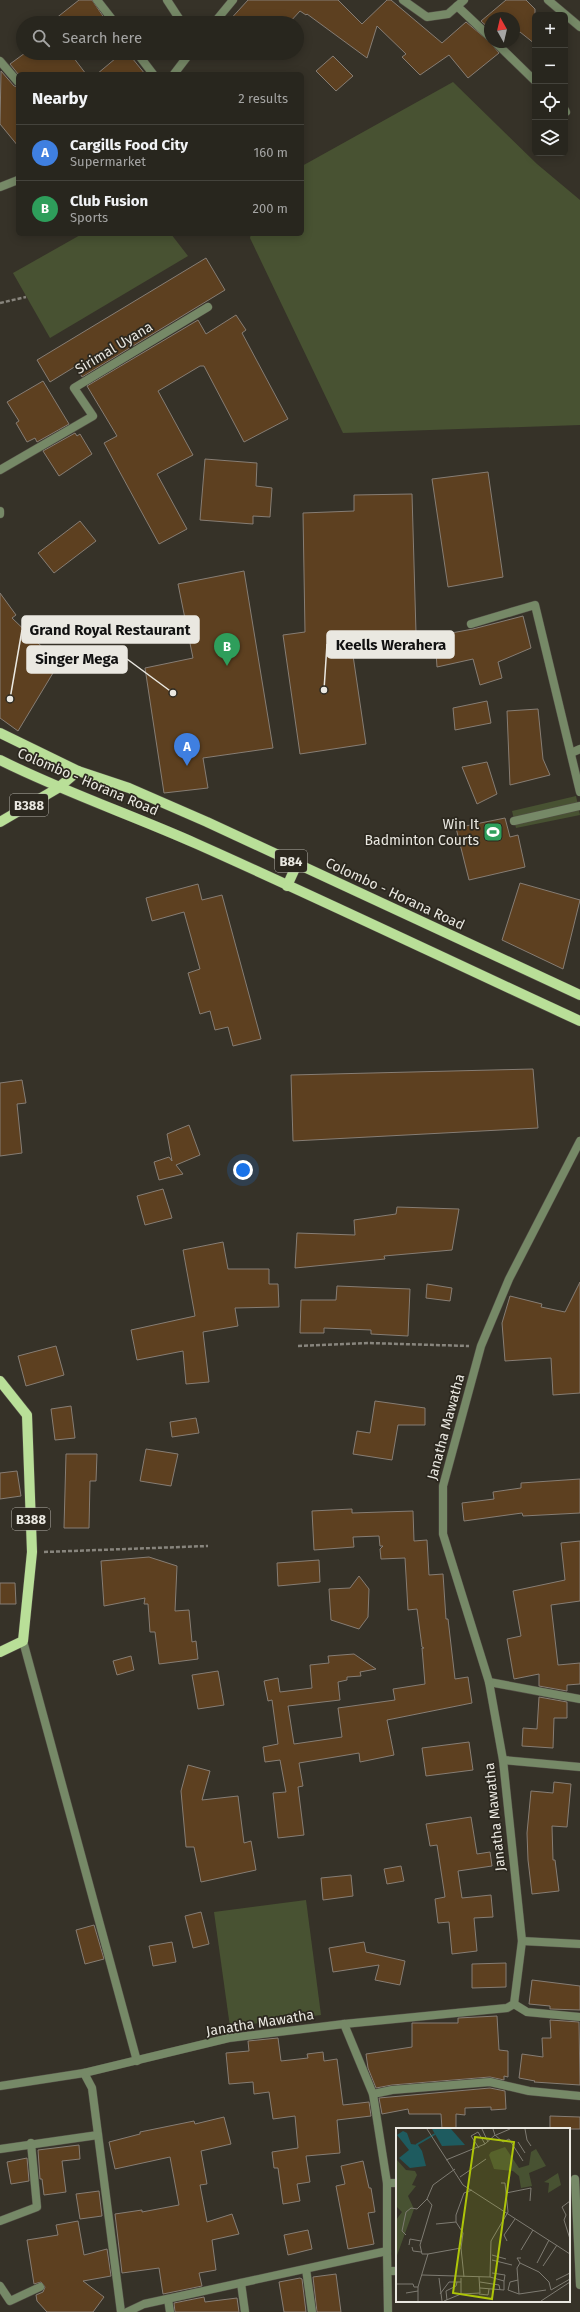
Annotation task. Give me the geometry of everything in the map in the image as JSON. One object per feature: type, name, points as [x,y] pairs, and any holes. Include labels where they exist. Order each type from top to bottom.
[{"type":"main road","name":"Colombo - Horana Road","points":[[0,733],[78,771],[129,788],[580,994]]},
{"type":"main road","name":"Colombo - Horana Road","points":[[0,760],[58,788],[127,814],[580,1021]]},
{"type":"main road","points":[[58,788],[78,771]]},
{"type":"main road","name":"B388","points":[[0,822],[58,788]]},
{"type":"main road","points":[[287,886],[297,864]]},
{"type":"main road","name":"B388","points":[[0,1380],[26,1415],[32,1552],[23,1640]]},
{"type":"main road","points":[[0,1652],[23,1640]]},
{"type":"street","points":[[98,0],[110,16]]},
{"type":"street","points":[[166,0],[177,16]]},
{"type":"street","points":[[220,16],[233,0]]},
{"type":"street","points":[[403,0],[427,18],[448,14],[461,3],[484,30]]},
{"type":"street","points":[[548,0],[580,26]]},
{"type":"street","points":[[501,48],[532,78]]},
{"type":"street","points":[[142,60],[151,72]]},
{"type":"street","points":[[176,72],[185,60]]},
{"type":"street","points":[[0,62],[16,80]]},
{"type":"street","points":[[0,187],[16,181]]},
{"type":"street","name":"Sirimal Uyana","points":[[0,470],[93,416],[74,388],[208,307]]},
{"type":"street","points":[[471,624],[535,605],[580,792]]},
{"type":"street","points":[[570,753],[580,749]]},
{"type":"street","points":[[514,820],[580,806]]},
{"type":"street","name":"Janatha Mawatha","points":[[0,2086],[84,2073],[229,2038],[344,2024],[507,2008],[514,2004],[522,1941],[502,1760],[489,1682],[443,1534],[443,1486],[481,1346],[509,1279],[580,1141]]},
{"type":"street","points":[[23,1640],[137,2061]]},
{"type":"street","points":[[489,1682],[580,1699]]},
{"type":"street","points":[[502,1760],[580,1767]]},
{"type":"street","points":[[522,1941],[580,1944]]},
{"type":"street","points":[[514,2004],[527,2012],[580,2017]]},
{"type":"street","points":[[344,2024],[373,2094],[387,2183],[388,2312]]},
{"type":"street","points":[[84,2073],[92,2088],[121,2312]]},
{"type":"street","points":[[373,2094],[392,2090],[490,2082],[529,2091],[580,2096]]},
{"type":"street","points":[[0,2149],[31,2143],[98,2135]]},
{"type":"street","points":[[0,2221],[36,2207],[31,2143]]},
{"type":"street","points":[[575,2179],[580,2285]]},
{"type":"street","points":[[387,2183],[396,2183]]},
{"type":"street","points":[[127,2312],[144,2304],[387,2251]]},
{"type":"street","points":[[306,2269],[312,2312]]},
{"type":"street","points":[[388,2271],[396,2271]]},
{"type":"street","points":[[241,2283],[245,2312]]},
{"type":"street","points":[[0,2286],[10,2301],[40,2287]]},
{"type":"street","points":[[168,2299],[170,2312]]},
{"type":"path","points":[[0,303],[26,297]]},
{"type":"path","points":[[298,1346],[368,1343],[481,1346]]},
{"type":"path","points":[[32,1552],[208,1546]]},
{"type":"green space","points":[[453,82],[537,164],[580,200],[580,425],[343,433],[250,238],[250,236],[304,236],[304,165]]},
{"type":"green space","points":[[78,236],[173,236],[188,256],[50,338],[13,273]]},
{"type":"green space","points":[[576,796],[580,815],[516,828],[512,811]]},
{"type":"green space","points":[[306,1900],[321,2015],[230,2027],[214,1912]]},
{"type":"building","points":[[79,0],[92,0],[103,16],[59,16]]},
{"type":"building","points":[[248,0],[338,0],[362,24],[387,0],[391,0],[442,43],[466,22],[484,37],[484,48],[495,48],[499,53],[468,78],[449,55],[420,75],[402,57],[406,54],[377,26],[367,58],[307,14],[306,15],[300,11],[295,16],[233,16]]},
{"type":"building","points":[[506,0],[526,0],[535,9],[535,12],[532,12],[532,42],[520,32],[520,12],[492,12]]},
{"type":"building","points":[[333,56],[353,76],[336,91],[316,71]]},
{"type":"building","points":[[16,60],[75,60],[84,72],[16,72],[10,64]]},
{"type":"building","points":[[114,60],[134,60],[143,72],[99,72]]},
{"type":"building","points":[[1,71],[16,86],[16,144],[0,124]]},
{"type":"building","points":[[206,258],[225,290],[82,377],[76,366],[50,382],[37,360]]},
{"type":"building","points":[[236,315],[246,330],[242,333],[288,419],[244,442],[204,366],[200,366],[158,391],[193,455],[157,474],[187,529],[159,544],[104,443],[117,436],[87,386],[198,320],[206,334]]},
{"type":"building","points":[[43,381],[69,424],[37,442],[35,438],[27,442],[16,423],[19,421],[7,402]]},
{"type":"building","points":[[75,433],[77,436],[80,434],[92,454],[59,476],[43,451]]},
{"type":"building","points":[[205,459],[257,463],[256,486],[272,488],[270,517],[253,516],[253,524],[200,520]]},
{"type":"building","points":[[488,472],[503,577],[448,587],[432,479]]},
{"type":"building","points":[[412,494],[416,633],[350,635],[366,744],[300,754],[283,635],[305,632],[303,513],[354,511],[354,495]]},
{"type":"building","points":[[80,521],[96,541],[54,573],[38,553]]},
{"type":"building","points":[[244,571],[273,748],[203,758],[208,788],[164,793],[145,668],[193,658],[178,584]]},
{"type":"building","points":[[0,593],[16,615],[12,618],[59,663],[18,731],[0,718]]},
{"type":"building","points":[[523,616],[531,648],[498,662],[502,678],[480,685],[473,659],[437,667],[435,636],[473,629]]},
{"type":"building","points":[[487,701],[491,723],[455,730],[453,708]]},
{"type":"building","points":[[538,709],[543,759],[550,775],[510,785],[507,711]]},
{"type":"building","points":[[487,762],[497,794],[477,804],[462,767]]},
{"type":"building","points":[[505,818],[510,837],[518,835],[525,867],[469,880],[456,828]]},
{"type":"building","points":[[520,883],[580,900],[563,969],[502,940]]},
{"type":"building","points":[[198,884],[202,900],[222,895],[261,1039],[233,1046],[228,1027],[215,1030],[210,1011],[200,1014],[188,973],[200,969],[184,912],[152,921],[146,898]]},
{"type":"building","points":[[533,1069],[538,1128],[293,1141],[291,1075]]},
{"type":"building","points":[[22,1080],[26,1103],[17,1104],[22,1153],[0,1156],[0,1083]]},
{"type":"building","points":[[189,1125],[200,1155],[176,1165],[183,1174],[159,1180],[154,1162],[169,1157],[172,1161],[167,1134]]},
{"type":"building","points":[[163,1189],[172,1218],[145,1225],[137,1196]]},
{"type":"building","points":[[397,1207],[459,1209],[452,1250],[384,1256],[385,1259],[295,1268],[297,1233],[355,1235],[354,1220],[396,1214]]},
{"type":"building","points":[[223,1242],[228,1269],[269,1269],[269,1284],[278,1284],[279,1307],[235,1308],[238,1326],[203,1332],[209,1382],[186,1384],[183,1351],[137,1360],[131,1330],[195,1316],[183,1250]]},
{"type":"building","points":[[580,1282],[580,1393],[553,1395],[551,1358],[505,1361],[502,1323],[510,1296],[542,1304],[541,1307],[565,1312]]},
{"type":"building","points":[[427,1284],[452,1288],[450,1301],[426,1298]]},
{"type":"building","points":[[337,1286],[410,1289],[408,1336],[371,1334],[371,1330],[324,1328],[324,1333],[300,1333],[301,1300],[336,1300]]},
{"type":"building","points":[[56,1346],[64,1375],[26,1386],[18,1356]]},
{"type":"building","points":[[375,1401],[425,1408],[425,1425],[398,1425],[392,1460],[353,1454],[357,1431],[370,1433]]},
{"type":"building","points":[[71,1406],[75,1438],[55,1440],[51,1409]]},
{"type":"building","points":[[196,1418],[199,1433],[172,1437],[170,1422]]},
{"type":"building","points":[[146,1449],[178,1454],[171,1486],[140,1481]]},
{"type":"building","points":[[66,1454],[97,1454],[96,1481],[90,1481],[89,1528],[64,1528]]},
{"type":"building","points":[[17,1471],[21,1496],[0,1499],[0,1473]]},
{"type":"building","points":[[580,1479],[580,1513],[523,1516],[522,1513],[464,1521],[462,1503],[494,1499],[493,1492],[521,1488],[521,1483]]},
{"type":"building","points":[[352,1509],[352,1513],[413,1511],[414,1541],[427,1540],[429,1575],[443,1574],[446,1619],[448,1619],[455,1679],[468,1677],[472,1703],[387,1720],[394,1755],[360,1762],[359,1753],[299,1763],[303,1786],[298,1787],[304,1835],[278,1838],[273,1793],[286,1792],[280,1760],[265,1762],[263,1747],[278,1744],[272,1700],[268,1701],[264,1681],[278,1678],[280,1692],[312,1688],[310,1665],[329,1663],[328,1656],[354,1654],[376,1669],[360,1672],[361,1676],[347,1677],[347,1680],[338,1682],[340,1700],[288,1706],[294,1744],[342,1737],[338,1708],[395,1700],[393,1689],[425,1684],[422,1648],[424,1648],[422,1647],[417,1609],[408,1610],[405,1558],[381,1559],[380,1549],[383,1546],[380,1546],[379,1536],[353,1537],[354,1547],[314,1550],[312,1511]]},
{"type":"building","points":[[580,1541],[580,1601],[551,1605],[558,1665],[580,1663],[580,1684],[567,1685],[567,1691],[539,1686],[539,1674],[514,1679],[507,1639],[521,1636],[513,1591],[565,1580],[561,1543]]},
{"type":"building","points":[[149,1557],[177,1566],[175,1611],[189,1610],[192,1642],[196,1641],[198,1659],[159,1664],[155,1632],[150,1632],[148,1604],[144,1604],[145,1598],[104,1606],[101,1561]]},
{"type":"building","points":[[319,1560],[320,1582],[278,1586],[277,1563]]},
{"type":"building","points":[[359,1576],[369,1589],[368,1617],[359,1629],[331,1620],[329,1589],[350,1588]]},
{"type":"building","points":[[0,1583],[15,1583],[16,1604],[0,1604]]},
{"type":"building","points":[[131,1656],[134,1670],[117,1675],[113,1661]]},
{"type":"building","points":[[218,1671],[224,1705],[198,1709],[192,1675]]},
{"type":"building","points":[[539,1697],[567,1702],[567,1718],[554,1718],[553,1748],[522,1746],[523,1728],[537,1729]]},
{"type":"building","points":[[469,1742],[473,1770],[426,1776],[422,1748]]},
{"type":"building","points":[[188,1765],[210,1771],[202,1800],[238,1796],[244,1843],[251,1841],[256,1870],[201,1882],[194,1847],[186,1847],[181,1791]]},
{"type":"building","points":[[554,1782],[571,1784],[567,1827],[552,1826],[553,1860],[555,1860],[559,1891],[532,1894],[528,1860],[527,1833],[531,1791],[553,1793]]},
{"type":"building","points":[[471,1817],[477,1854],[490,1852],[492,1866],[458,1871],[462,1898],[491,1895],[493,1917],[474,1918],[477,1951],[452,1954],[449,1922],[438,1923],[435,1899],[445,1897],[437,1845],[430,1846],[426,1824]]},
{"type":"building","points":[[401,1866],[404,1881],[387,1884],[384,1869]]},
{"type":"building","points":[[351,1875],[353,1896],[323,1900],[321,1878]]},
{"type":"building","points":[[201,1912],[209,1944],[193,1948],[185,1916]]},
{"type":"building","points":[[94,1925],[104,1959],[85,1964],[76,1930]]},
{"type":"building","points":[[172,1942],[176,1962],[153,1966],[149,1946]]},
{"type":"building","points":[[364,1942],[366,1952],[405,1961],[400,1985],[375,1980],[379,1965],[333,1972],[329,1948]]},
{"type":"building","points":[[506,1963],[506,1987],[472,1988],[472,1964]]},
{"type":"building","points":[[532,1980],[580,1986],[580,2010],[550,2009],[550,2006],[529,2004]]},
{"type":"building","points":[[497,2016],[499,2050],[508,2051],[508,2077],[504,2076],[504,2080],[490,2077],[392,2085],[376,2088],[368,2068],[366,2054],[412,2047],[412,2023],[458,2023],[458,2018]]},
{"type":"building","points":[[550,2020],[579,2022],[580,2085],[534,2082],[535,2081],[519,2078],[522,2054],[543,2057],[542,2038],[551,2038]]},
{"type":"building","points":[[278,2038],[281,2061],[308,2058],[307,2054],[323,2052],[324,2061],[337,2059],[343,2105],[369,2102],[371,2116],[337,2120],[340,2153],[306,2156],[310,2182],[297,2184],[300,2201],[283,2204],[278,2168],[274,2168],[272,2152],[298,2148],[295,2116],[273,2119],[269,2092],[254,2094],[253,2082],[229,2084],[226,2053],[249,2051],[248,2041]]},
{"type":"building","points":[[490,2088],[505,2091],[506,2109],[491,2110],[491,2107],[465,2108],[465,2115],[456,2114],[456,2128],[442,2128],[441,2114],[409,2114],[408,2109],[382,2114],[379,2098]]},
{"type":"building","points":[[550,2116],[580,2117],[580,2129],[550,2128]]},
{"type":"building","points":[[224,2117],[231,2144],[201,2151],[207,2184],[200,2185],[207,2222],[232,2214],[239,2234],[212,2240],[216,2270],[199,2273],[202,2286],[163,2294],[159,2268],[122,2273],[115,2214],[142,2210],[142,2212],[179,2205],[170,2157],[115,2169],[109,2142],[140,2134],[140,2132],[194,2121],[195,2124]]},
{"type":"building","points":[[79,2145],[80,2159],[62,2161],[66,2192],[44,2195],[42,2179],[40,2179],[38,2150]]},
{"type":"building","points":[[27,2158],[29,2181],[11,2184],[7,2162]]},
{"type":"building","points":[[363,2161],[369,2188],[371,2188],[375,2212],[368,2213],[374,2244],[348,2249],[336,2186],[345,2184],[341,2166]]},
{"type":"building","points":[[99,2191],[102,2216],[80,2219],[76,2194]]},
{"type":"building","points":[[78,2221],[84,2255],[107,2249],[111,2276],[83,2281],[104,2297],[93,2312],[47,2312],[37,2301],[36,2295],[43,2292],[45,2287],[41,2282],[34,2284],[27,2240],[58,2235],[56,2225]]},
{"type":"building","points":[[308,2230],[312,2249],[288,2255],[284,2235]]},
{"type":"building","points":[[336,2274],[341,2312],[317,2312],[313,2277]]},
{"type":"building","points":[[300,2278],[302,2279],[306,2312],[284,2312],[279,2282]]},
{"type":"building","points":[[204,2297],[205,2302],[237,2298],[239,2312],[175,2312],[174,2303]]},
{"type":"place","name":"Club Fusion","points":[[227,666]]},
{"type":"place","name":"Keells Werahera","points":[[324,690]]},
{"type":"place","name":"Singer Mega","points":[[173,693]]},
{"type":"place","name":"Grand Royal Restaurant","points":[[10,699]]},
{"type":"place","name":"Cargills Food City","points":[[187,766]]},
{"type":"place","name":"Win It Badminton Courts","points":[[493,832]]}]
